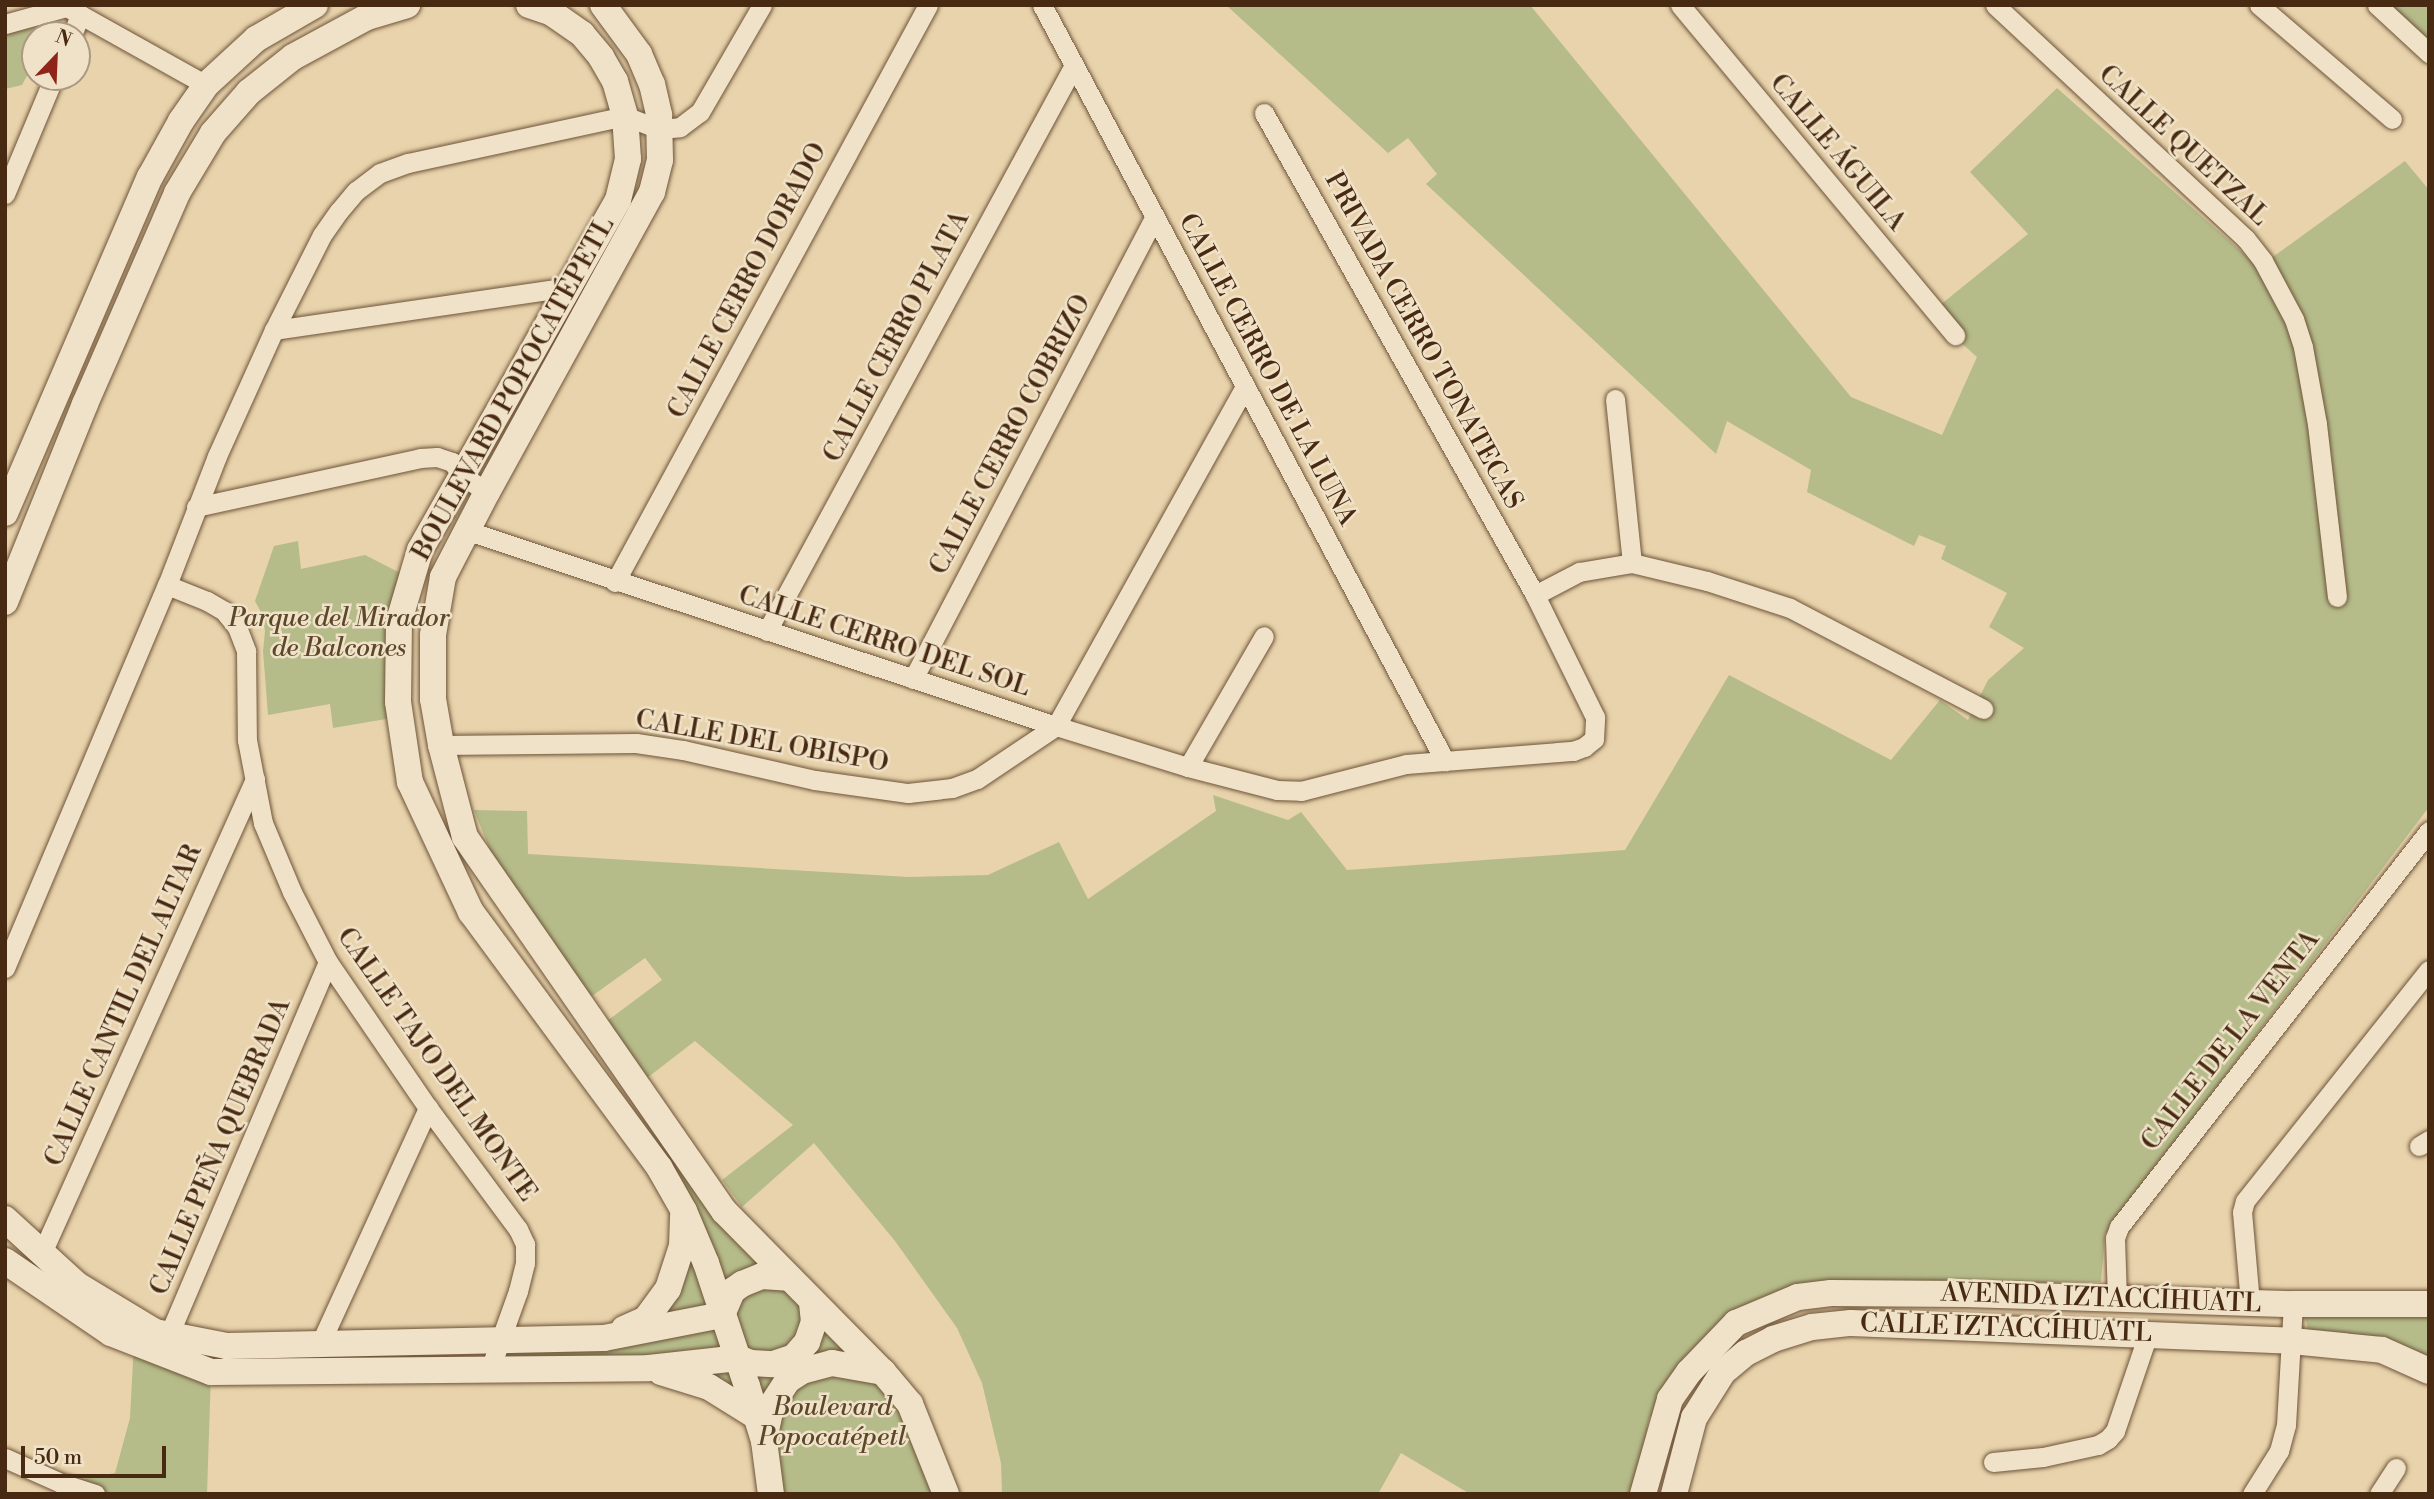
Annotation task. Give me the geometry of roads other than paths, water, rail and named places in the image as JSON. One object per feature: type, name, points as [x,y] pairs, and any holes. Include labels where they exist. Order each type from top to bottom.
[{"type":"street","points":[[5,513],[150,177],[181,121],[206,85],[256,40],[314,5]]},
{"type":"street","points":[[5,602],[85,404],[177,193],[213,133],[249,92],[304,51],[367,17],[407,5]]},
{"type":"street","name":"BOULEVARD POPOCATÉPETL","points":[[529,5],[552,13],[582,34],[601,57],[615,82],[625,116],[628,159],[618,200],[420,550],[399,621],[398,702],[410,782],[471,912],[659,1167],[684,1211],[706,1263],[764,1441],[768,1493]]},
{"type":"street","points":[[5,968],[167,585],[196,507],[274,330],[321,235],[356,191],[380,173],[408,163],[625,116],[659,129],[680,127],[700,111],[762,5]]},
{"type":"street","name":"CALLE CERRO DORADO","points":[[615,582],[928,5]]},
{"type":"street","name":"CALLE CERRO DE LA LUNA","points":[[1042,5],[1445,761]]},
{"type":"street","name":"CALLE ÁGUILA","points":[[1680,5],[1955,335]]},
{"type":"street","name":"CALLE QUETZAL","points":[[1995,5],[2246,239],[2263,261],[2294,319],[2303,347],[2318,425],[2337,597]]},
{"type":"street","points":[[2259,5],[2392,119]]},
{"type":"street","points":[[2377,5],[2429,53]]},
{"type":"street","name":"BOULEVARD POPOCATÉPETL","points":[[606,6],[643,64],[652,84],[659,129],[660,160],[652,192],[487,492],[446,573],[433,635],[433,699],[441,745],[465,837],[724,1211],[883,1372],[911,1404],[946,1494]]},
{"type":"street","points":[[5,24],[69,9],[206,85]]},
{"type":"street","points":[[228,65],[247,78],[249,92]]},
{"type":"street","name":"CALLE CERRO PLATA","points":[[767,631],[1073,67]]},
{"type":"street","points":[[5,193],[48,91]]},
{"type":"street","name":"PRIVADA CERRO TONATECAS","points":[[1264,113],[1535,595],[1595,718],[1594,738],[1573,751],[1445,761]]},
{"type":"street","points":[[150,177],[177,193]]},
{"type":"street","name":"CALLE CERRO COBRIZO","points":[[913,679],[1155,216]]},
{"type":"street","points":[[274,330],[569,286]]},
{"type":"street","points":[[1056,726],[1245,386]]},
{"type":"street","points":[[1615,400],[1632,563]]},
{"type":"street","points":[[196,507],[420,458],[437,457],[452,463],[463,476],[487,492]]},
{"type":"street","name":"CALLE CERRO DEL SOL","points":[[468,531],[615,582],[1056,726],[1188,767],[1287,792],[1396,765],[1445,761]]},
{"type":"street","points":[[1535,595],[1579,572],[1632,563],[1707,581],[1790,608],[1983,709]]},
{"type":"street","points":[[416,564],[446,573]]},
{"type":"street","name":"CALLE TAJO DEL MONTE","points":[[167,585],[216,606],[237,627],[246,651],[247,740],[264,823],[292,892],[328,962],[428,1108],[498,1201],[525,1244],[523,1272],[490,1370]]},
{"type":"street","points":[[1188,767],[1264,636]]},
{"type":"street","name":"CALLE DEL OBISPO","points":[[441,745],[636,743],[683,750],[816,780],[908,793],[952,788],[977,779],[1056,726]]},
{"type":"street","name":"CALLE CANTIL DEL ALTAR","points":[[41,1255],[255,779]]},
{"type":"street","name":"CALLE DE LA VENTA","points":[[2117,1298],[2115,1238],[2119,1227],[2429,831]]},
{"type":"street","name":"CALLE PEÑA QUEBRADA","points":[[166,1344],[328,962]]},
{"type":"street","points":[[2250,1303],[2242,1212],[2245,1201],[2429,970]]},
{"type":"street","points":[[320,1344],[428,1108]]},
{"type":"street","points":[[604,1338],[646,1319],[659,1304],[668,1289],[682,1246],[684,1211]]},
{"type":"street","points":[[5,1219],[41,1255],[77,1285],[155,1332],[166,1344],[211,1372],[649,1368],[738,1358],[751,1363],[773,1364],[793,1357],[811,1332],[814,1322],[812,1303]]},
{"type":"street","points":[[5,1261],[111,1333],[166,1344],[227,1346],[604,1338],[722,1315],[732,1291],[742,1284],[762,1276],[788,1278]]},
{"type":"street","name":"AVENIDA IZTACCÍHUATL","points":[[1643,1494],[1670,1399],[1712,1345],[1736,1323],[1798,1297],[1831,1293],[2293,1304]]},
{"type":"street","points":[[2252,1494],[2279,1451],[2286,1426],[2293,1304],[2429,1304]]},
{"type":"street","name":"CALLE IZTACCÍHUATL","points":[[1674,1494],[1693,1419],[1723,1372],[1773,1339],[1812,1327],[1851,1323],[2292,1340],[2382,1350],[2429,1371]]},
{"type":"street","points":[[1993,1462],[2043,1457],[2098,1446],[2108,1439],[2115,1431],[2148,1334]]},
{"type":"street","points":[[764,1441],[771,1406],[788,1380],[802,1371],[832,1363],[883,1372]]},
{"type":"street","points":[[649,1368],[709,1387],[754,1415]]},
{"type":"street","points":[[5,1458],[58,1489],[95,1494]]},
{"type":"street","points":[[2379,1494],[2396,1468]]},
{"type":"park label","name":"Parque del Mirador de Balcones","points":[[339,634]]},
{"type":"park label","name":"Boulevard Popocatépetl","points":[[832,1423]]}]
